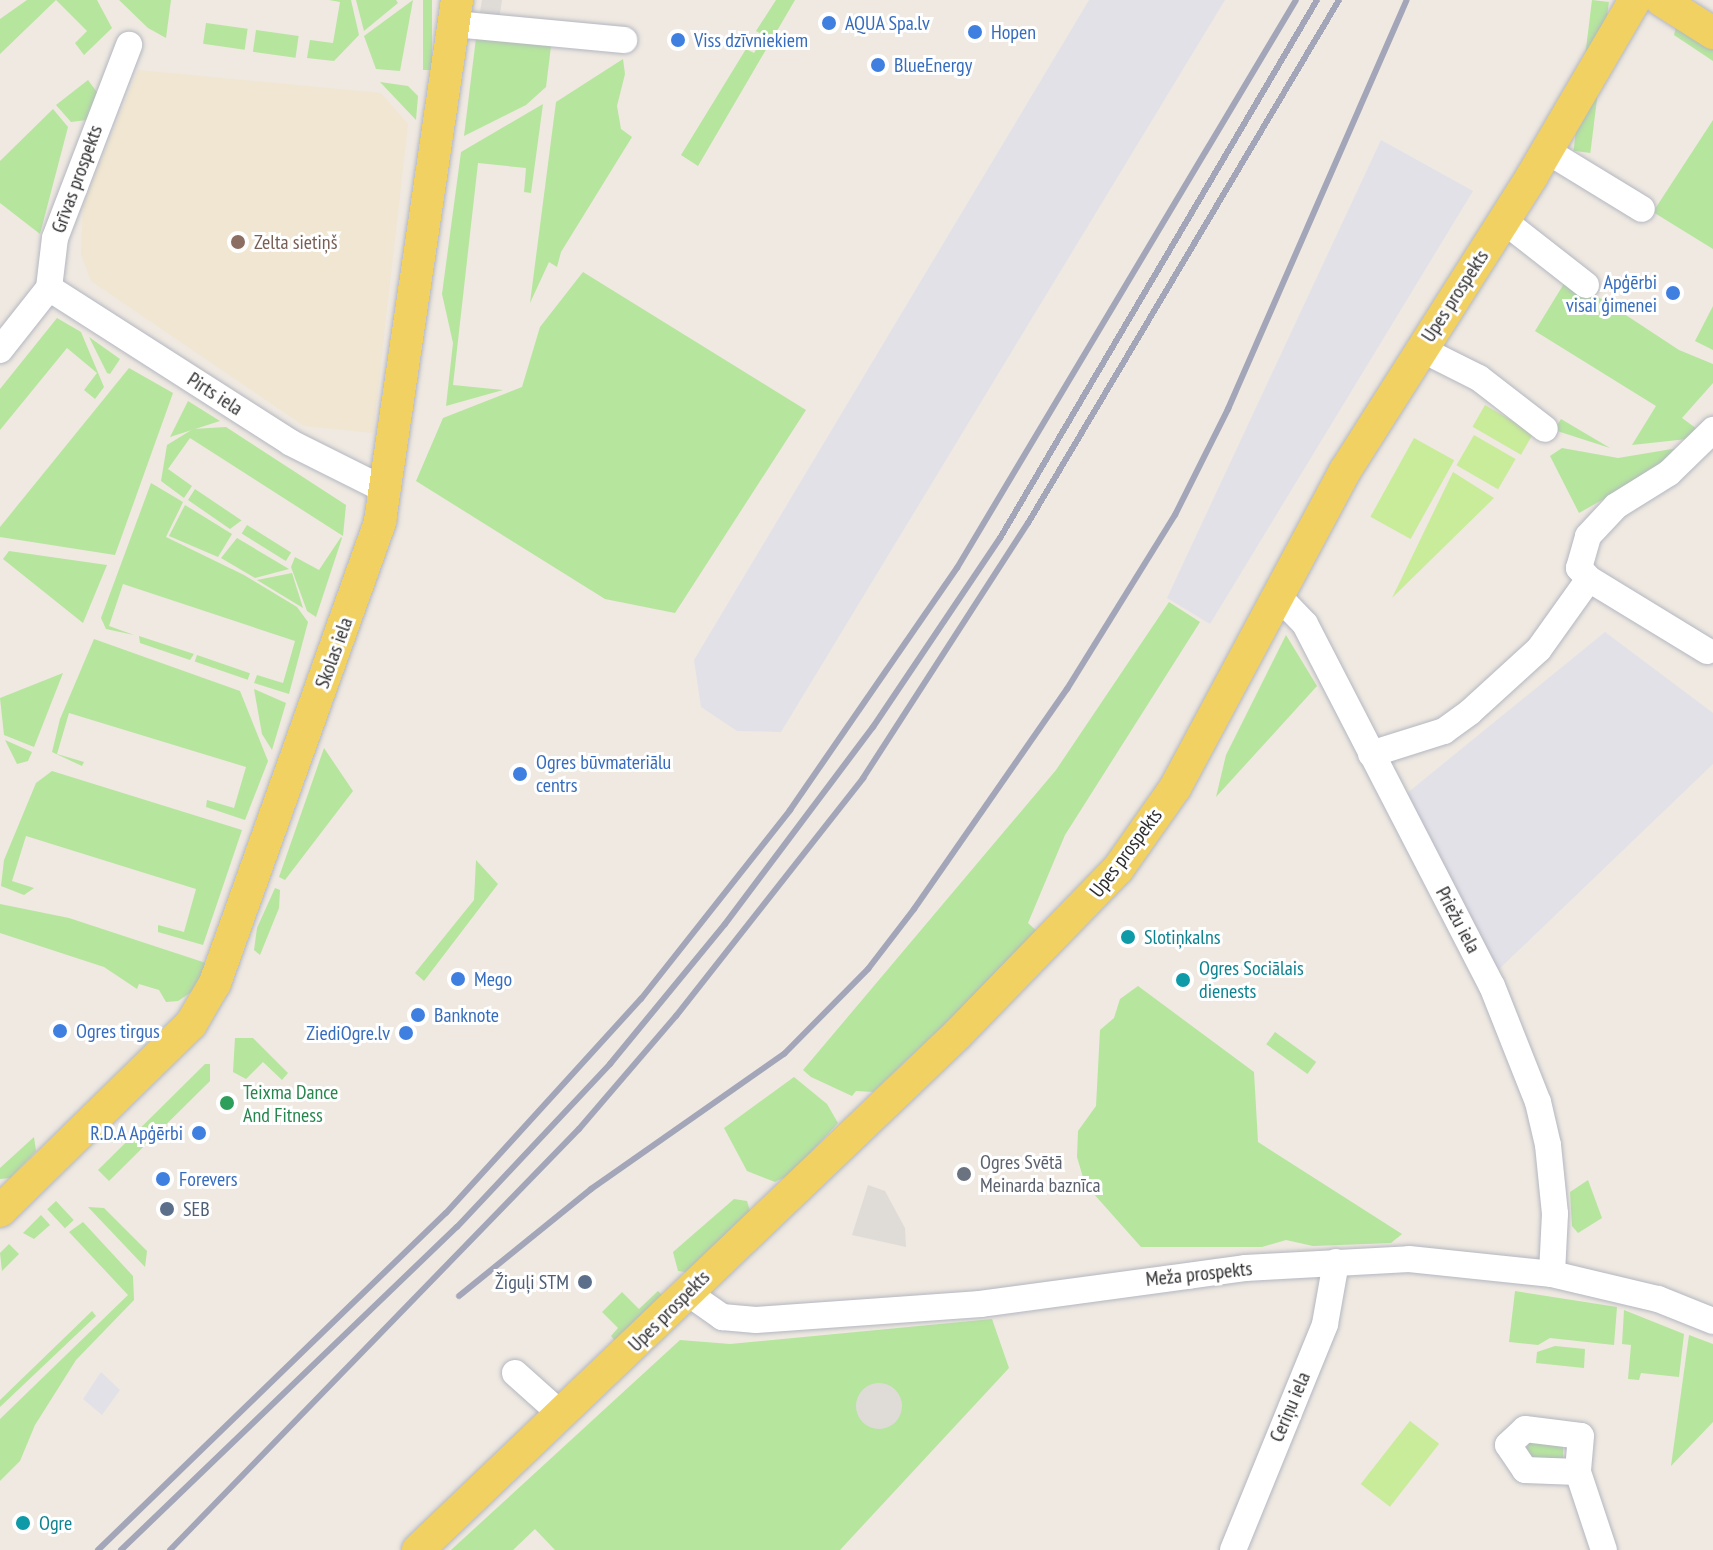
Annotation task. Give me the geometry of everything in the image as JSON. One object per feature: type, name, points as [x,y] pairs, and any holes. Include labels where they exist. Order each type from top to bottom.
[{"type":"main road","name":"Upes prospekts","points":[[418,1550],[968,1025],[1118,869],[1175,788],[1345,471],[1504,221],[1635,0]]},
{"type":"main road","points":[[1661,0],[1713,33]]},
{"type":"main road","name":"Skolas iela","points":[[0,1211],[191,1024],[209,994],[342,634],[387,491],[455,12]]},
{"type":"street","points":[[455,12],[624,40]]},
{"type":"street","name":"Grīvas prospekts","points":[[49,288],[55,238],[129,45]]},
{"type":"street","points":[[1547,151],[1642,209]]},
{"type":"street","points":[[1504,221],[1586,285]]},
{"type":"street","points":[[0,350],[49,288]]},
{"type":"street","name":"Pirts iela","points":[[49,288],[291,443],[387,491]]},
{"type":"street","points":[[1421,349],[1479,378],[1545,429]]},
{"type":"street","points":[[1707,651],[1589,579],[1579,568],[1588,536],[1616,506],[1669,473],[1713,430]]},
{"type":"street","points":[[1371,754],[1444,731],[1470,712],[1539,649],[1589,579]]},
{"type":"street","name":"Priežu iela","points":[[1279,597],[1295,608],[1305,624],[1492,986],[1538,1102],[1555,1214],[1552,1274]]},
{"type":"street","name":"Meža prospekts","points":[[688,1293],[722,1317],[756,1320],[980,1304],[1167,1276],[1336,1262],[1437,1260],[1552,1274],[1658,1299],[1713,1321]]},
{"type":"street","name":"Ceriņu iela","points":[[1233,1550],[1325,1324],[1336,1262]]},
{"type":"street","points":[[515,1373],[562,1415]]},
{"type":"street","points":[[1578,1472],[1604,1550]]},
{"type":"shaded area","points":[[482,0],[502,0],[499,20],[479,18]]},
{"type":"shaded area","points":[[1089,0],[1225,0],[781,732],[737,731],[701,707],[694,660]]},
{"type":"shaded area","name":"Zelta sietiņš","points":[[138,70],[381,93],[408,124],[373,433],[304,426],[91,281],[81,254],[83,205]]},
{"type":"shaded area","points":[[1381,140],[1473,191],[1210,624],[1167,598]]},
{"type":"shaded area","points":[[1605,632],[1713,713],[1713,764],[1495,973],[1406,794]]},
{"type":"shaded area","points":[[868,1185],[885,1191],[905,1228],[906,1247],[852,1235]]},
{"type":"shaded area","points":[[101,1372],[120,1390],[102,1415],[83,1399]]},
{"type":"shaded area","points":[[879,1383],[895,1390],[902,1406],[895,1422],[879,1429],[863,1422],[856,1406],[863,1390]]},
{"type":"green space","points":[[27,0],[56,0],[0,54],[0,19]]},
{"type":"green space","points":[[56,0],[97,0],[112,28],[84,55],[75,43],[87,31]]},
{"type":"green space","points":[[119,0],[171,0],[166,38],[148,28]]},
{"type":"green space","points":[[329,0],[351,0],[359,35],[334,61],[307,58],[310,40],[333,43],[340,2]]},
{"type":"green space","points":[[356,0],[396,0],[398,3],[364,31]]},
{"type":"green space","points":[[413,0],[400,71],[376,69],[364,36]]},
{"type":"green space","points":[[423,0],[432,0],[432,70],[423,70]]},
{"type":"green space","points":[[776,0],[795,0],[698,166],[681,155],[746,49],[754,53],[765,36],[756,31]]},
{"type":"green space","points":[[1592,0],[1609,2],[1590,153],[1573,151]]},
{"type":"green space","points":[[206,23],[248,29],[245,50],[203,44]]},
{"type":"green space","points":[[1677,23],[1713,46],[1713,61],[1674,35]]},
{"type":"green space","points":[[256,30],[299,36],[296,58],[253,52]]},
{"type":"green space","points":[[476,38],[551,46],[546,87],[526,105],[464,136]]},
{"type":"green space","points":[[623,59],[625,74],[617,106],[621,129],[632,137],[561,252],[557,267],[549,262],[530,303],[556,102]]},
{"type":"green space","points":[[88,80],[99,95],[87,120],[71,122],[56,105]]},
{"type":"green space","points":[[380,82],[408,86],[418,96],[416,120]]},
{"type":"green space","points":[[543,104],[531,193],[524,192],[526,168],[478,163],[453,385],[503,390],[446,406],[453,343],[442,294],[461,152]]},
{"type":"green space","points":[[53,109],[68,127],[40,234],[0,203],[0,161]]},
{"type":"green space","points":[[1713,120],[1713,249],[1653,212]]},
{"type":"green space","points":[[583,272],[806,410],[675,613],[605,599],[416,481],[443,418],[522,387],[540,327]]},
{"type":"green space","points":[[1568,277],[1679,350],[1713,364],[1713,383],[1682,418],[1697,429],[1687,439],[1632,445],[1656,406],[1535,331]]},
{"type":"green space","points":[[1713,306],[1713,350],[1695,341]]},
{"type":"green space","points":[[57,318],[81,332],[104,387],[95,399],[84,390],[97,373],[67,348],[0,430],[0,389]]},
{"type":"green space","points":[[89,337],[120,359],[110,374],[107,373]]},
{"type":"green space","points":[[129,368],[173,393],[115,555],[0,537],[0,527]]},
{"type":"green space","points":[[188,401],[220,421],[170,437]]},
{"type":"green space","points":[[1485,405],[1533,433],[1521,455],[1472,427]]},
{"type":"green space","points":[[1561,419],[1610,448],[1554,430]]},
{"type":"green space","points":[[226,427],[346,505],[343,536],[190,438],[168,469],[192,486],[184,498],[161,481],[167,445],[193,429]]},
{"type":"green space","points":[[1474,435],[1516,459],[1498,489],[1456,465]]},
{"type":"green space","points":[[1414,438],[1454,460],[1411,539],[1370,517]]},
{"type":"green space","points":[[1562,448],[1618,458],[1678,448],[1662,466],[1579,513],[1550,456]]},
{"type":"green space","points":[[1453,472],[1494,498],[1392,598]]},
{"type":"green space","points":[[151,483],[183,502],[166,537],[244,575],[297,607],[308,622],[289,694],[254,683],[257,675],[283,683],[295,641],[123,584],[109,626],[134,635],[106,629],[101,618]]},
{"type":"green space","points":[[195,489],[242,520],[230,529],[188,500]]},
{"type":"green space","points":[[185,505],[232,534],[218,557],[169,536]]},
{"type":"green space","points":[[247,525],[291,553],[286,561],[242,533]]},
{"type":"green space","points":[[341,537],[316,617],[307,611],[291,567],[295,557],[319,570]]},
{"type":"green space","points":[[237,538],[289,569],[255,578],[221,558]]},
{"type":"green space","points":[[9,551],[107,565],[83,623],[3,559]]},
{"type":"green space","points":[[292,573],[303,608],[257,580]]},
{"type":"green space","points":[[1169,602],[1200,622],[1065,835],[1028,923],[1040,934],[873,1092],[856,1091],[852,1096],[811,1077],[803,1070],[1056,770]]},
{"type":"green space","points":[[1286,635],[1317,686],[1216,797],[1226,755]]},
{"type":"green space","points":[[139,636],[194,654],[190,660],[140,643]]},
{"type":"green space","points":[[94,639],[240,691],[268,761],[245,820],[206,807],[207,800],[234,808],[246,767],[69,713],[57,754],[84,762],[82,766],[52,752],[60,719]]},
{"type":"green space","points":[[197,655],[250,673],[248,680],[195,662]]},
{"type":"green space","points":[[63,673],[34,747],[4,735],[0,698]]},
{"type":"green space","points":[[254,689],[286,703],[272,750],[262,734]]},
{"type":"green space","points":[[5,740],[32,752],[28,761],[17,764]]},
{"type":"green space","points":[[324,748],[353,791],[285,880],[279,877]]},
{"type":"green space","points":[[52,771],[242,830],[203,945],[158,932],[158,925],[184,932],[196,889],[26,836],[12,881],[34,888],[24,895],[1,886],[4,860],[36,783]]},
{"type":"green space","points":[[476,860],[498,884],[424,981],[415,973],[474,900]]},
{"type":"green space","points":[[275,888],[280,890],[279,908],[260,955],[254,950],[257,928]]},
{"type":"green space","points":[[0,904],[69,918],[212,965],[199,987],[178,1001],[166,1002],[159,990],[139,984],[137,989],[104,967],[0,933]]},
{"type":"green space","points":[[1138,986],[1254,1072],[1258,1142],[1402,1234],[1391,1243],[1313,1246],[1286,1240],[1262,1247],[1141,1247],[1085,1184],[1077,1157],[1078,1131],[1096,1106],[1100,1030],[1114,1018],[1120,999]]},
{"type":"green space","points":[[1275,1032],[1316,1062],[1307,1074],[1266,1044]]},
{"type":"green space","points":[[235,1038],[253,1038],[288,1073],[282,1080],[263,1062],[246,1079],[233,1072]]},
{"type":"green space","points":[[205,1064],[210,1064],[210,1081],[109,1181],[98,1170]]},
{"type":"green space","points":[[794,1077],[827,1104],[838,1123],[791,1174],[775,1182],[747,1171],[724,1128]]},
{"type":"green space","points":[[34,1137],[36,1151],[10,1178],[0,1179],[0,1168]]},
{"type":"green space","points":[[1588,1180],[1602,1218],[1578,1233],[1572,1226],[1570,1192]]},
{"type":"green space","points":[[734,1199],[747,1201],[750,1211],[691,1273],[678,1271],[673,1252]]},
{"type":"green space","points":[[56,1201],[74,1220],[65,1228],[47,1209]]},
{"type":"green space","points":[[88,1207],[104,1208],[147,1251],[145,1267]]},
{"type":"green space","points":[[41,1215],[50,1225],[34,1239],[23,1233]]},
{"type":"green space","points":[[83,1222],[133,1276],[134,1300],[76,1360],[35,1425],[20,1461],[0,1481],[0,1419],[128,1295],[69,1232]]},
{"type":"green space","points":[[9,1244],[19,1254],[2,1271],[0,1253]]},
{"type":"green space","points":[[658,1291],[665,1298],[618,1344],[611,1336],[618,1328],[602,1312],[622,1292],[639,1309]]},
{"type":"green space","points":[[1515,1291],[1617,1307],[1614,1345],[1550,1338],[1538,1345],[1509,1342]]},
{"type":"green space","points":[[1624,1310],[1684,1334],[1679,1377],[1641,1373],[1639,1380],[1628,1379],[1631,1345],[1622,1344]]},
{"type":"green space","points":[[92,1311],[96,1316],[0,1407],[0,1400]]},
{"type":"green space","points":[[992,1319],[1009,1368],[840,1550],[555,1550],[535,1529],[513,1550],[451,1550],[680,1340],[730,1344]]},
{"type":"green space","points":[[1689,1335],[1713,1344],[1713,1422],[1671,1466]]},
{"type":"green space","points":[[1555,1346],[1585,1349],[1584,1368],[1536,1363],[1537,1352]]},
{"type":"green space","points":[[1410,1421],[1439,1444],[1390,1507],[1361,1484]]},
{"type":"green space","points":[[1530,1440],[1563,1446],[1563,1458],[1531,1458],[1525,1451]]},
{"type":"railway","points":[[98,1550],[446,1213],[641,999],[790,810],[957,568],[1296,0]]},
{"type":"railway","points":[[121,1550],[457,1227],[610,1064],[725,924],[873,727],[1000,538],[1317,0]]},
{"type":"railway","points":[[170,1550],[579,1129],[676,1016],[863,778],[1028,523],[1339,0]]},
{"type":"railway","points":[[459,1296],[591,1189],[784,1054],[868,969],[914,909],[1067,689],[1175,515],[1228,409],[1407,0]]},
{"type":"place","name":"AQUA Spa.lv","points":[[829,23]]},
{"type":"place","name":"Hopen","points":[[975,32]]},
{"type":"place","name":"Viss dzīvniekiem","points":[[678,40]]},
{"type":"place","name":"BlueEnergy","points":[[878,65]]},
{"type":"place","name":"Zelta sietiņš","points":[[238,242]]},
{"type":"place","name":"Apģērbi visai ģimenei","points":[[1673,293]]},
{"type":"place","name":"Ogres būvmateriālu centrs","points":[[520,774]]},
{"type":"place","name":"Slotiņkalns","points":[[1128,937]]},
{"type":"place","name":"Mego","points":[[458,979]]},
{"type":"place","name":"Ogres Sociālais dienests","points":[[1183,980]]},
{"type":"place","name":"Banknote","points":[[418,1015]]},
{"type":"place","name":"Ogres tirgus","points":[[60,1031]]},
{"type":"place","name":"ZiediOgre.lv","points":[[406,1033]]},
{"type":"place","name":"Teixma Dance And Fitness","points":[[227,1103]]},
{"type":"place","name":"R.D.A Apģērbi","points":[[199,1133]]},
{"type":"place","name":"Ogres Svētā Meinarda baznīca","points":[[964,1174]]},
{"type":"place","name":"Forevers","points":[[163,1179]]},
{"type":"place","name":"SEB","points":[[167,1209]]},
{"type":"place","name":"Žiguļi STM","points":[[585,1282]]},
{"type":"place","name":"Ogre","points":[[23,1523]]}]
